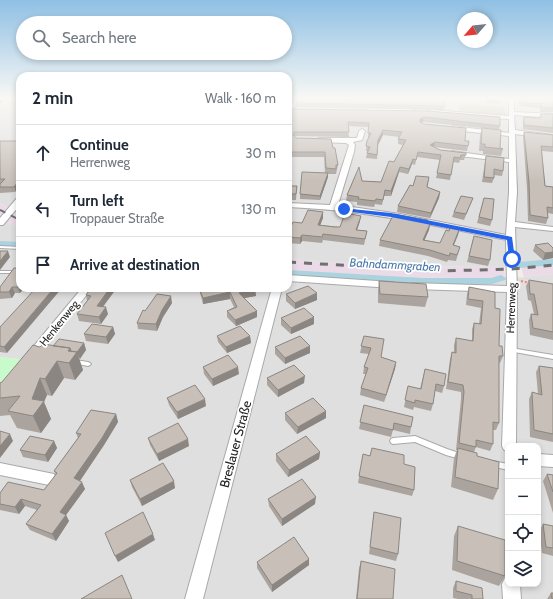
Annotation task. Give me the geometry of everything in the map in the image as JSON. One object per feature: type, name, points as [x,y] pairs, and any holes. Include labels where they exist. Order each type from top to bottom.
[{"type":"street","name":"Herrenweg","points":[[509,443],[512,285],[510,238],[513,161],[512,126]]},
{"type":"street","points":[[447,128],[553,137]]},
{"type":"street","points":[[311,140],[342,140],[349,142],[359,140],[362,131]]},
{"type":"street","points":[[332,208],[352,152],[352,145],[349,142]]},
{"type":"street","points":[[448,153],[513,161]]},
{"type":"street","points":[[292,204],[391,215],[510,238]]},
{"type":"street","points":[[0,223],[16,205]]},
{"type":"street","points":[[511,224],[553,229]]},
{"type":"street","points":[[292,278],[415,286],[500,288],[512,285]]},
{"type":"street","name":"Henkenweg","points":[[25,364],[36,356],[84,292]]},
{"type":"street","name":"Breslauer Straße","points":[[194,599],[276,292]]},
{"type":"street","points":[[541,460],[553,461]]},
{"type":"street","points":[[0,469],[49,479]]},
{"type":"street","points":[[511,587],[512,599]]},
{"type":"lane","points":[[0,248],[16,248]]},
{"type":"lane","points":[[0,272],[16,272]]},
{"type":"lane","points":[[510,350],[553,358]]},
{"type":"lane","points":[[67,361],[88,364]]},
{"type":"lane","points":[[393,441],[415,438],[446,452],[469,458]]},
{"type":"lane","points":[[485,462],[505,466]]},
{"type":"path","points":[[512,285],[532,283]]},
{"type":"shaded area","points":[[0,126],[16,126],[16,213],[0,203]]},
{"type":"shaded area","points":[[292,126],[553,126],[553,260],[520,263],[504,267],[394,266],[292,259]]},
{"type":"shaded area","points":[[0,203],[16,213],[16,226],[10,224],[0,216]]},
{"type":"shaded area","points":[[0,216],[10,224],[16,226],[16,292],[292,292],[292,271],[410,277],[505,279],[553,274],[553,599],[0,599],[0,395],[28,360],[0,357]]},
{"type":"shaded area","points":[[292,259],[394,266],[504,267],[505,279],[410,277],[292,271]]},
{"type":"shaded area","points":[[553,260],[553,274],[524,277],[520,263]]},
{"type":"green space","points":[[0,357],[28,360],[0,395]]},
{"type":"building","points":[[292,126],[348,126],[349,132],[294,132],[293,135],[296,138],[331,139],[333,148],[335,148],[338,165],[336,165],[336,169],[326,168],[325,152],[292,152]]},
{"type":"building","points":[[369,126],[445,126],[466,128],[465,141],[469,141],[468,146],[435,142],[430,145],[440,150],[466,153],[466,155],[461,155],[460,158],[454,157],[451,175],[437,173],[441,155],[418,152],[416,160],[413,159],[409,169],[400,167],[391,191],[385,190],[383,200],[376,199],[375,201],[358,199],[359,197],[347,195],[359,167],[362,181],[381,182],[389,161],[394,162],[406,140],[398,139],[402,132],[383,130],[378,140],[377,155],[367,153],[370,147],[366,146],[367,141],[371,133],[368,133]]},
{"type":"building","points":[[533,126],[553,126],[553,128]]},
{"type":"building","points":[[482,128],[501,130],[500,148],[503,149],[485,147],[485,144],[481,144]]},
{"type":"building","points":[[524,132],[553,135],[553,147],[541,146],[545,186],[553,187],[553,208],[547,207],[548,218],[530,215],[529,182]]},
{"type":"building","points":[[0,141],[16,141],[16,184],[14,187],[0,187],[0,184],[5,179],[0,179]]},
{"type":"building","points":[[486,156],[504,158],[503,171],[494,169],[494,178],[484,177]]},
{"type":"building","points":[[302,172],[328,173],[320,196],[300,194]]},
{"type":"building","points":[[416,176],[429,177],[427,187],[440,192],[431,213],[398,206],[410,185],[413,186]]},
{"type":"building","points":[[292,186],[297,186],[296,194],[292,194]]},
{"type":"building","points":[[461,196],[473,198],[466,214],[454,212]]},
{"type":"building","points":[[484,198],[494,199],[492,220],[479,217]]},
{"type":"building","points":[[308,210],[323,212],[318,225],[340,227],[345,213],[361,216],[356,230],[367,231],[365,239],[323,234],[322,237],[302,235],[300,238],[292,237],[293,222],[302,223]]},
{"type":"building","points":[[394,214],[428,220],[427,223],[430,224],[423,240],[440,243],[446,230],[449,231],[450,228],[459,230],[453,245],[460,247],[457,255],[450,253],[449,256],[430,250],[380,240]]},
{"type":"building","points":[[474,236],[492,240],[490,260],[469,256]]},
{"type":"building","points":[[548,243],[553,248],[553,252],[545,253],[535,245]]},
{"type":"building","points":[[0,251],[8,251],[0,261]]},
{"type":"building","points":[[14,268],[16,268],[16,287],[12,287],[9,292],[0,292],[0,287]]},
{"type":"building","points":[[529,280],[553,284],[553,332],[533,328],[531,314],[538,315],[534,294],[530,294]]},
{"type":"building","points":[[379,281],[426,284],[428,297],[380,294]]},
{"type":"building","points":[[308,286],[317,293],[295,303],[286,294]]},
{"type":"building","points":[[469,287],[495,292],[495,308],[500,309],[499,346],[502,346],[503,356],[499,356],[499,423],[493,422],[493,444],[476,440],[476,447],[459,443],[464,392],[463,385],[448,382],[452,352],[456,353],[456,338],[473,341],[474,323],[481,324],[483,301],[468,299]]},
{"type":"building","points":[[32,292],[51,292],[4,347],[0,346],[0,327]]},
{"type":"building","points":[[88,292],[107,292],[97,306],[106,307],[99,317],[77,314],[91,296],[86,295]]},
{"type":"building","points":[[201,292],[230,292],[203,298]]},
{"type":"building","points":[[230,292],[243,292],[239,293],[257,311],[235,320],[227,311],[237,307]]},
{"type":"building","points":[[157,294],[171,296],[162,310],[156,324],[137,323],[143,310],[145,311]]},
{"type":"building","points":[[304,308],[314,317],[291,328],[281,318]]},
{"type":"building","points":[[92,324],[113,327],[106,337],[84,334]]},
{"type":"building","points":[[240,326],[250,336],[226,347],[217,336]]},
{"type":"building","points":[[300,336],[310,346],[285,358],[275,347]]},
{"type":"building","points":[[364,336],[384,339],[381,357],[396,362],[386,395],[361,388],[368,368],[364,367],[371,348],[361,346]]},
{"type":"building","points":[[59,339],[84,343],[77,352],[71,351],[70,348],[53,346]]},
{"type":"building","points":[[43,344],[70,348],[68,351],[77,352],[69,363],[57,361],[45,379],[40,378],[32,399],[44,401],[33,416],[8,411],[20,396],[0,398],[0,383],[33,345],[40,347]]},
{"type":"building","points":[[228,355],[238,367],[212,379],[203,367]]},
{"type":"building","points":[[294,365],[305,376],[278,390],[267,378]]},
{"type":"building","points":[[539,366],[553,368],[553,434],[534,430],[532,392],[542,395]]},
{"type":"building","points":[[425,369],[446,374],[444,386],[436,384],[433,404],[415,400],[415,403],[405,400],[408,386],[421,389]]},
{"type":"building","points":[[195,385],[205,399],[177,412],[167,398]]},
{"type":"building","points":[[313,398],[326,411],[298,427],[285,413]]},
{"type":"building","points":[[364,405],[413,417],[411,427],[394,423],[393,430],[360,422]]},
{"type":"building","points":[[91,410],[116,414],[102,438],[74,478],[82,482],[60,512],[66,515],[52,534],[26,524],[41,505],[21,499],[15,507],[0,504],[0,493],[8,482],[44,490],[57,473],[54,471],[81,434],[76,433]]},
{"type":"building","points":[[178,423],[188,439],[157,454],[148,438]]},
{"type":"building","points":[[0,431],[10,434],[0,446]]},
{"type":"building","points":[[30,436],[54,441],[45,455],[20,450]]},
{"type":"building","points":[[306,436],[320,452],[289,470],[276,454]]},
{"type":"building","points":[[372,448],[404,455],[404,464],[415,467],[414,490],[359,476],[363,454],[370,456]]},
{"type":"building","points":[[458,448],[477,453],[477,456],[499,462],[498,489],[455,477]]},
{"type":"building","points":[[163,463],[174,481],[140,499],[130,480]]},
{"type":"building","points":[[547,474],[553,475],[553,492]]},
{"type":"building","points":[[302,479],[316,497],[282,519],[268,499]]},
{"type":"building","points":[[143,512],[153,534],[115,556],[105,533]]},
{"type":"building","points":[[374,512],[401,518],[398,554],[370,547]]},
{"type":"building","points":[[543,524],[553,526],[553,548],[546,547]]},
{"type":"building","points":[[458,526],[505,540],[505,576],[457,561]]},
{"type":"building","points":[[294,537],[309,559],[272,585],[257,562]]},
{"type":"building","points":[[361,561],[395,569],[393,599],[357,599]]},
{"type":"building","points":[[122,575],[132,599],[81,599]]},
{"type":"building","points":[[456,581],[482,588],[483,599],[472,599],[472,595],[456,591]]},
{"type":"waterway","name":"Bahndammgraben","points":[[0,244],[16,245]]},
{"type":"waterway","name":"Bahndammgraben","points":[[519,265],[553,262]]},
{"type":"waterway","name":"Bahndammgraben","points":[[292,273],[423,281],[492,281],[501,278]]},
{"type":"railway","points":[[0,210],[16,218]]},
{"type":"railway","points":[[292,262],[441,271],[512,269],[553,265]]},
{"type":"route","points":[[344,209],[391,215],[510,238],[512,259]]}]
